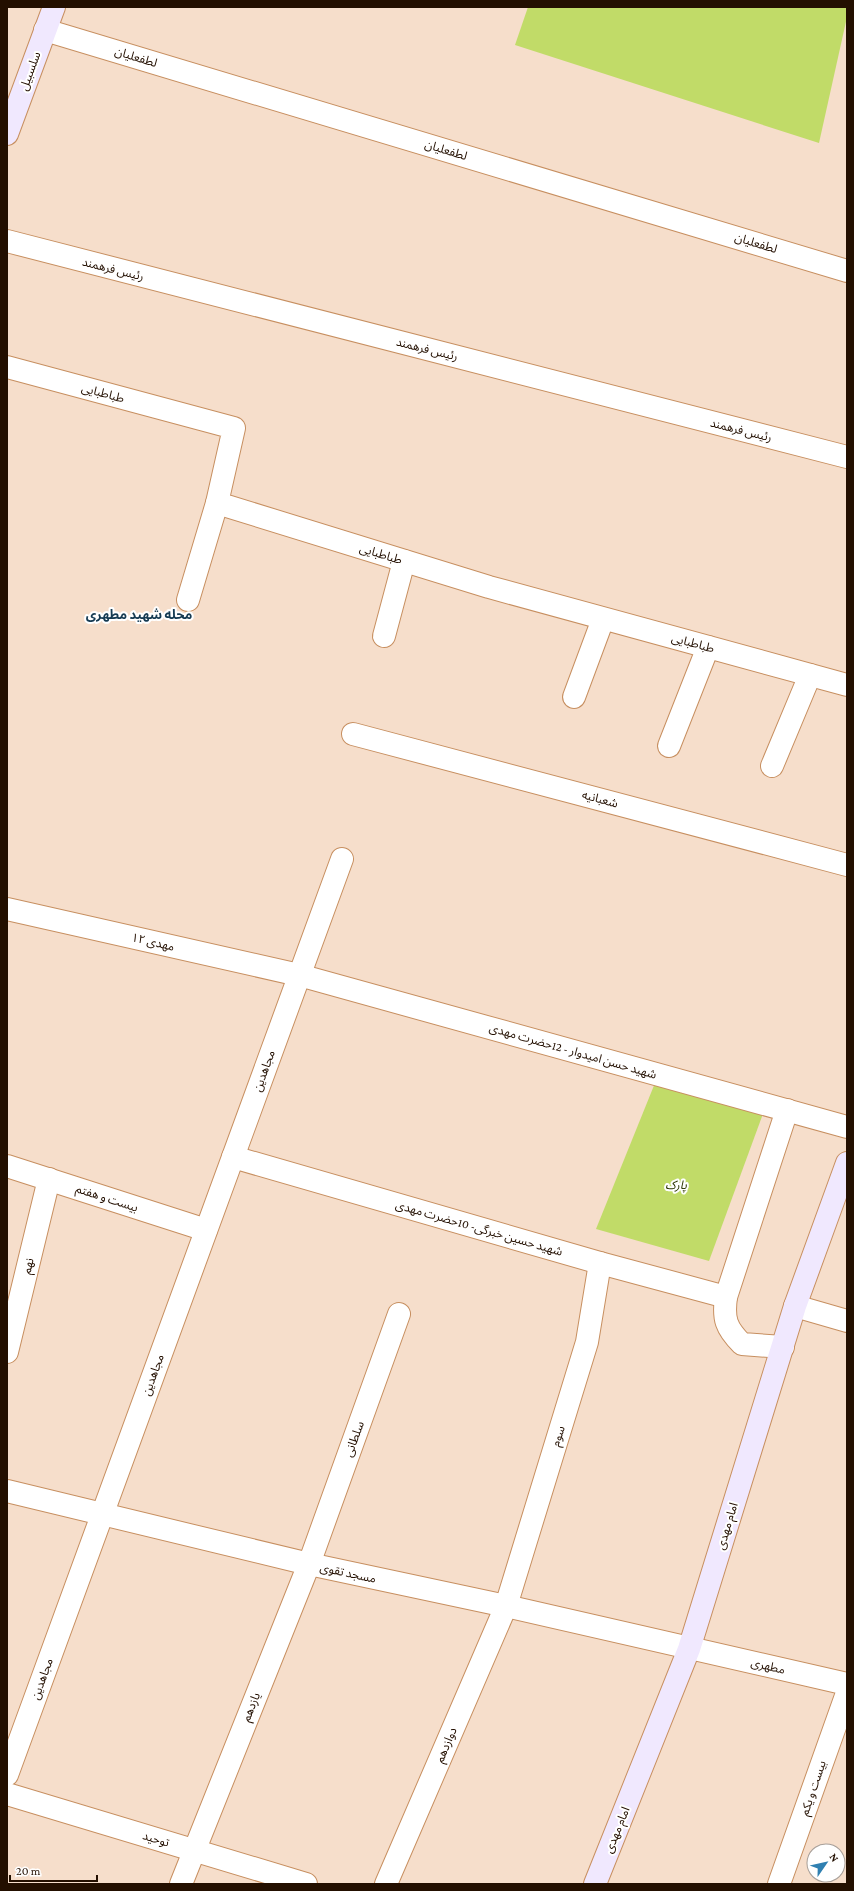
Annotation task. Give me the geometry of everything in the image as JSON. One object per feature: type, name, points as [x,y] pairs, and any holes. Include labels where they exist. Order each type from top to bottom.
[{"type":"main road","name":"سلسبیل","points":[[7,134],[54,7]]},
{"type":"main road","name":"امام مهدی","points":[[595,1884],[689,1649],[795,1306],[847,1164]]},
{"type":"street","name":"لطفعلیان","points":[[45,30],[847,271]]},
{"type":"street","name":"رئیس فرهمند","points":[[7,242],[847,457]]},
{"type":"street","name":"طباطبایی","points":[[7,367],[234,428],[217,503],[489,587],[847,685]]},
{"type":"street","points":[[188,600],[217,503]]},
{"type":"street","points":[[384,636],[404,561]]},
{"type":"street","points":[[574,696],[603,619]]},
{"type":"street","points":[[669,746],[708,647]]},
{"type":"street","points":[[772,766],[810,675]]},
{"type":"street","name":"شعبانیه","points":[[353,734],[847,865]]},
{"type":"street","name":"مجاهدین","points":[[7,1775],[342,859]]},
{"type":"street","name":"مهدی ۱۲","points":[[7,909],[299,975]]},
{"type":"street","name":"شهید حسن امیدوار - 12حضرت مهدی","points":[[299,975],[847,1127]]},
{"type":"street","points":[[783,1347],[742,1344],[731,1332],[724,1314],[726,1297],[787,1110]]},
{"type":"street","name":"شهید حسین خبرگی- 10حضرت مهدی","points":[[233,1157],[726,1297]]},
{"type":"street","name":"بیست و هفتم","points":[[7,1166],[206,1230]]},
{"type":"street","name":"نهم","points":[[7,1352],[49,1179]]},
{"type":"street","name":"سوم","points":[[506,1606],[587,1342],[600,1262]]},
{"type":"street","points":[[795,1306],[847,1321]]},
{"type":"street","name":"سلطانی","points":[[309,1564],[399,1314]]},
{"type":"street","name":"مسجد تقوی","points":[[7,1491],[309,1564],[506,1606],[689,1649]]},
{"type":"street","name":"یازدهم","points":[[181,1884],[309,1564]]},
{"type":"street","name":"دوازدهم","points":[[386,1884],[506,1606]]},
{"type":"street","name":"مطهری","points":[[689,1649],[847,1684]]},
{"type":"street","name":"بیست و یکم","points":[[779,1884],[847,1693]]},
{"type":"street","name":"توحید","points":[[7,1794],[306,1884]]},
{"type":"green space","points":[[528,7],[847,7],[847,17],[819,143],[515,45]]},
{"type":"green space","name":"پارک","points":[[655,1083],[764,1111],[709,1261],[596,1229]]},
{"type":"district","name":"محله شهید مطهری","points":[[139,614]]}]
